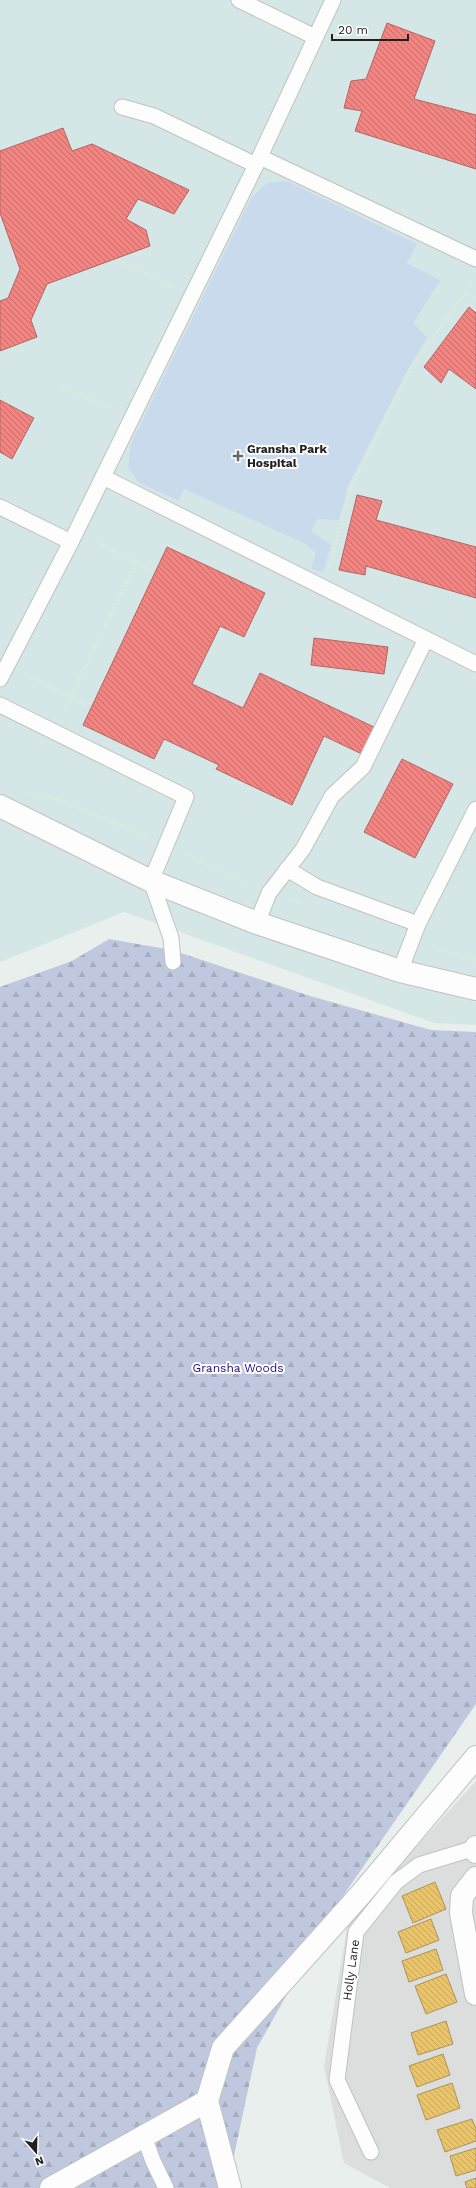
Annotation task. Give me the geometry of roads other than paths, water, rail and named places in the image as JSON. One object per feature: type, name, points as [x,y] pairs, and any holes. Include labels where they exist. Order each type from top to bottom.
[{"type":"street","points":[[0,806],[151,881],[257,923],[400,971],[476,989]]},
{"type":"street","points":[[230,2188],[207,2101],[223,2048],[361,1894],[476,1757]]},
{"type":"street","points":[[476,1878],[462,1896],[461,1913],[476,1994]]},
{"type":"street","points":[[51,2188],[207,2101]]},
{"type":"lane","points":[[239,0],[315,37]]},
{"type":"lane","points":[[0,679],[73,537],[192,297],[258,161],[333,0]]},
{"type":"lane","points":[[122,107],[154,116],[476,259]]},
{"type":"lane","points":[[103,477],[476,664]]},
{"type":"lane","points":[[0,507],[73,537]]},
{"type":"lane","points":[[257,923],[269,893],[303,849],[332,796],[364,767],[426,639]]},
{"type":"lane","points":[[0,705],[186,797],[151,881],[171,938],[173,962]]},
{"type":"lane","points":[[400,971],[418,924],[476,809]]},
{"type":"lane","points":[[287,869],[317,887],[418,924]]},
{"type":"lane","name":"Holly Lane","points":[[372,2152],[337,2080],[356,1932],[396,1882],[419,1865],[476,1849]]},
{"type":"lane","points":[[144,2136],[153,2161],[166,2188]]},
{"type":"place","name":"Gransha Park Hospital","points":[[238,456]]},
{"type":"park label","name":"Gransha Woods","points":[[238,1368]]}]
